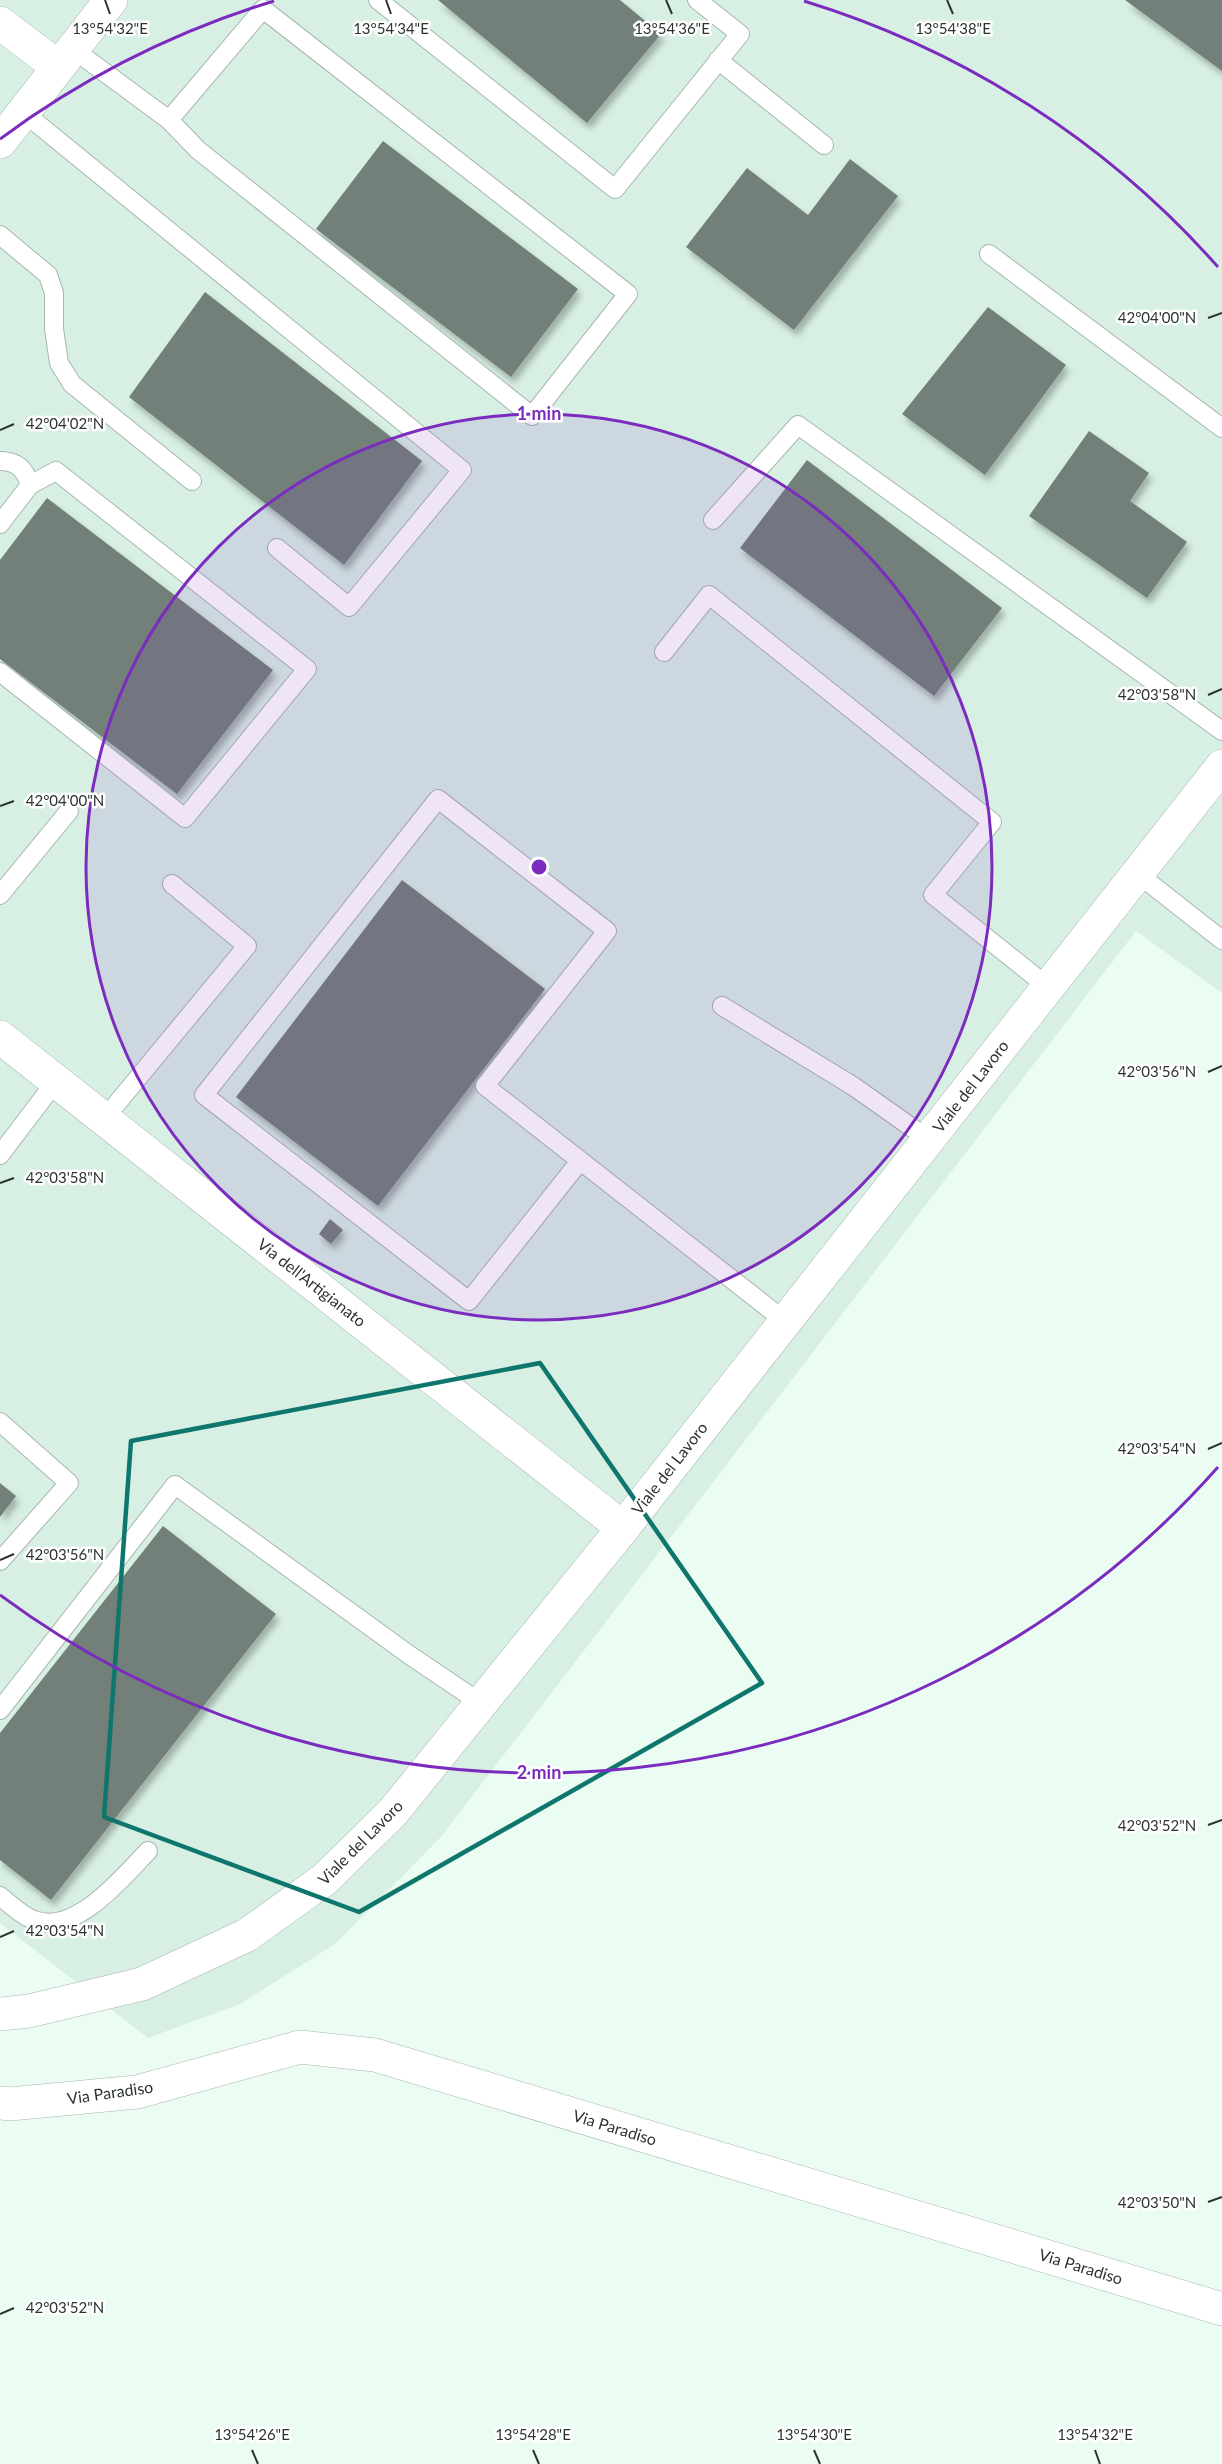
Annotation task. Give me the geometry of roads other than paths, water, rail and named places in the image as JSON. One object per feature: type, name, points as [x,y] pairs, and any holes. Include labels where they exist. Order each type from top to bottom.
[{"type":"street","points":[[0,142],[111,0]]},
{"type":"street","points":[[0,23],[65,58]]},
{"type":"street","name":"Viale del Lavoro","points":[[0,2014],[29,2011],[142,1984],[247,1935],[325,1879],[385,1821],[623,1528],[1222,766]]},
{"type":"street","name":"Via dell'Artigianato","points":[[0,1037],[623,1528]]},
{"type":"street","name":"Via Paradiso","points":[[0,2103],[137,2092],[300,2047],[375,2055],[1222,2308]]},
{"type":"lane","points":[[378,0],[615,189],[740,34],[697,0]]},
{"type":"lane","points":[[65,58],[169,120],[198,150],[532,416],[628,294],[263,9],[169,120]]},
{"type":"lane","points":[[718,60],[824,145]]},
{"type":"lane","points":[[23,112],[462,470],[349,607],[277,548]]},
{"type":"lane","points":[[0,235],[48,275],[54,293],[54,329],[59,363],[72,384],[192,481]]},
{"type":"lane","points":[[989,254],[1222,428]]},
{"type":"lane","points":[[713,520],[798,425],[1222,731]]},
{"type":"lane","points":[[0,461],[12,461],[26,472],[30,485]]},
{"type":"lane","points":[[0,524],[30,485],[56,471],[307,669],[184,818],[0,672]]},
{"type":"lane","points":[[664,652],[709,596],[992,822],[933,895],[1048,987]]},
{"type":"lane","points":[[580,1161],[469,1301],[204,1095],[438,799],[607,931],[485,1086],[785,1321]]},
{"type":"lane","points":[[0,895],[69,811]]},
{"type":"lane","points":[[1138,874],[1222,940]]},
{"type":"lane","points":[[104,1119],[247,946],[172,884]]},
{"type":"lane","points":[[722,1006],[853,1086],[928,1139]]},
{"type":"lane","points":[[0,1155],[56,1081]]},
{"type":"lane","points":[[0,1422],[69,1483],[0,1561]]},
{"type":"lane","points":[[0,1710],[175,1485],[408,1654],[482,1704]]},
{"type":"lane","points":[[0,1896],[34,1920],[58,1922],[77,1914],[99,1900],[148,1851]]}]
